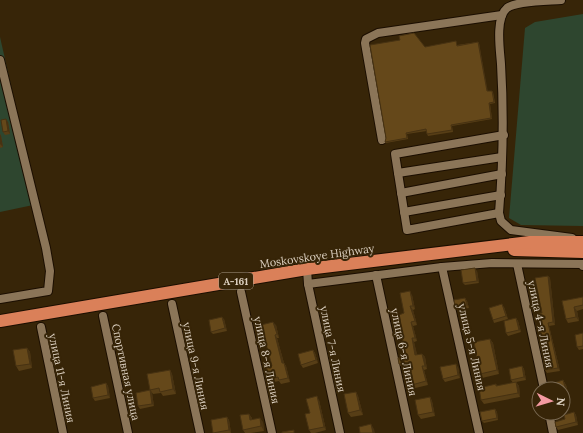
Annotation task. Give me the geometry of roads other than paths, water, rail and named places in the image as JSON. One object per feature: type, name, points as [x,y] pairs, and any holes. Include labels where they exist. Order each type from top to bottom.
[{"type":"highway","name":"А-161","points":[[473,248],[564,239],[583,241]]},
{"type":"highway","name":"А-161","points":[[473,248],[583,252]]},
{"type":"highway","name":"Moskovskoye Highway","points":[[0,321],[307,269],[473,248]]},
{"type":"street","points":[[561,0],[514,5],[507,8],[502,15],[499,36],[504,135],[499,213],[501,221],[511,230],[564,239]]},
{"type":"street","points":[[382,140],[365,43],[366,38],[378,33],[502,15]]},
{"type":"street","points":[[0,60],[46,248],[50,271],[48,291],[0,299]]},
{"type":"street","points":[[499,213],[407,230],[395,154],[504,135]]},
{"type":"street","points":[[398,173],[502,157]]},
{"type":"street","points":[[401,193],[502,174]]},
{"type":"street","points":[[404,212],[500,195]]},
{"type":"street","points":[[308,284],[442,267],[492,263],[583,265]]},
{"type":"street","name":"улица 4-я Линия","points":[[517,264],[542,381]]},
{"type":"street","name":"улица 5-я Линия","points":[[442,267],[479,433]]},
{"type":"street","name":"улица 7-я Линия","points":[[307,269],[308,284],[340,433]]},
{"type":"street","name":"улица 6-я Линия","points":[[376,275],[410,433]]},
{"type":"street","name":"улица 8-я Линия","points":[[241,292],[272,433]]},
{"type":"street","name":"улица 9-я Линия","points":[[172,304],[200,433]]},
{"type":"street","name":"Спортивная улица","points":[[103,316],[128,433]]},
{"type":"street","name":"улица 11-я Линия","points":[[40,327],[63,433]]},
{"type":"street","points":[[551,421],[553,433]]}]
